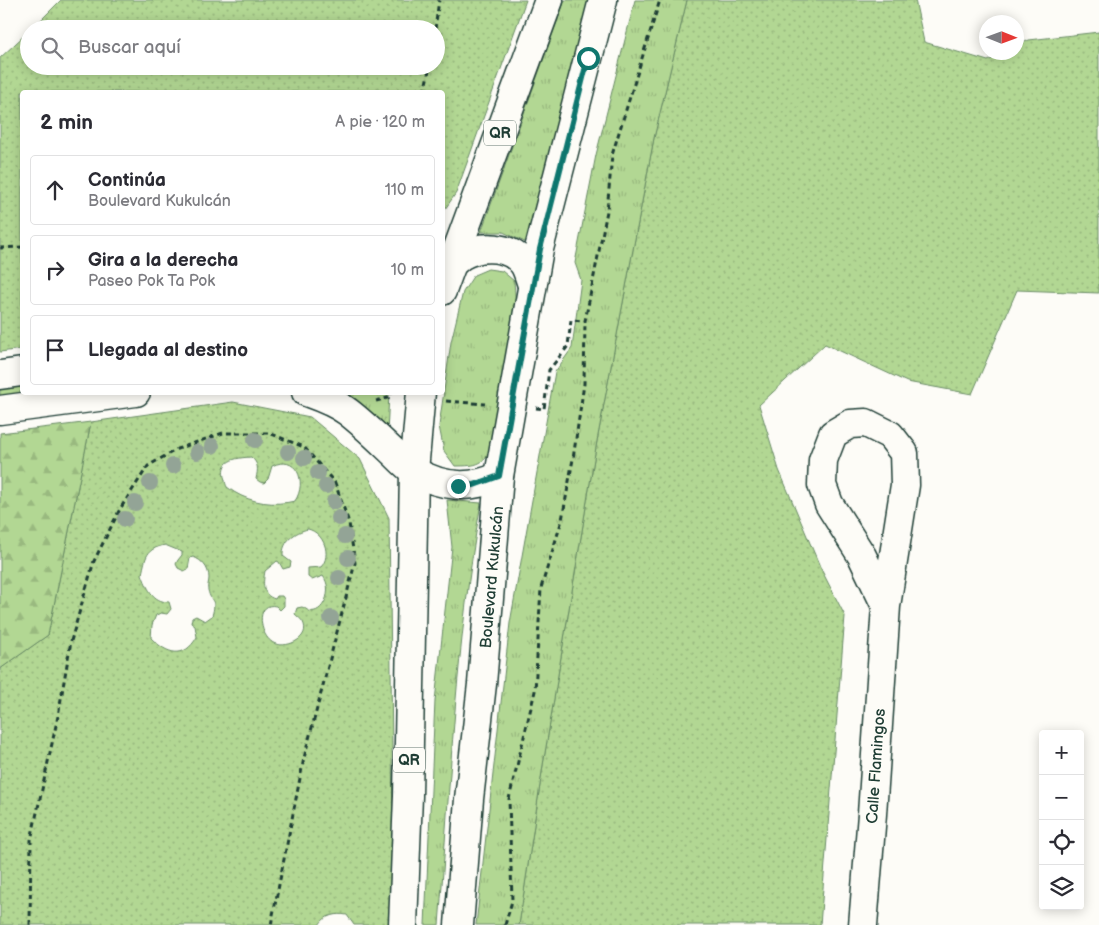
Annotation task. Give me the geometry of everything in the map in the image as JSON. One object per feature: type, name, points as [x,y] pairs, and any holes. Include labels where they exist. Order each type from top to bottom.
[{"type":"main road","name":"QR","points":[[447,268],[549,0]]},
{"type":"main road","name":"Boulevard Kukulcán","points":[[459,925],[469,799],[482,684],[499,476],[532,285],[603,0]]},
{"type":"main road","points":[[447,268],[462,256],[474,251],[496,249],[507,251],[524,266],[532,285]]},
{"type":"main road","points":[[0,375],[20,372]]},
{"type":"main road","points":[[0,410],[113,395]]},
{"type":"main road","points":[[315,395],[329,400],[347,411],[414,471],[442,483],[458,486],[474,485],[499,476]]},
{"type":"main road","name":"QR","points":[[403,925],[408,796],[414,471],[420,395]]},
{"type":"main road","name":"Calle Flamingos","points":[[864,925],[886,606],[905,485],[904,453],[890,435],[866,423],[850,424],[833,434],[823,460],[822,485],[828,504],[862,556],[886,606]]},
{"type":"path","points":[[436,20],[439,0]]},
{"type":"path","points":[[505,925],[512,901],[509,798],[535,691],[541,588],[562,520],[573,460],[584,384],[585,321],[607,211],[612,155],[660,0]]},
{"type":"path","points":[[424,90],[428,75]]},
{"type":"path","points":[[0,248],[20,247]]},
{"type":"path","points":[[30,925],[31,840],[58,716],[71,641],[94,561],[120,509],[148,466],[177,449],[224,433],[269,433],[304,447],[336,483],[349,523],[355,563],[304,758],[272,925]]},
{"type":"green space","points":[[61,0],[526,0],[456,193],[445,209],[445,90],[20,90],[20,349],[0,352],[0,58],[20,39],[20,75],[445,75],[445,20],[41,20]]},
{"type":"green space","points":[[565,0],[589,0],[527,243],[503,232],[481,232]]},
{"type":"green space","points":[[635,0],[687,0],[654,138],[597,441],[543,765],[519,925],[476,925],[510,623],[555,372],[572,348],[581,280],[575,263],[596,155]]},
{"type":"green space","points":[[687,0],[915,0],[924,42],[979,58],[979,60],[988,61],[1024,60],[1024,42],[1029,40],[1099,32],[1099,293],[1017,290],[972,394],[907,382],[825,344],[759,405],[779,470],[821,569],[845,616],[820,925],[519,925],[543,765],[597,441],[654,138]]},
{"type":"green space","points":[[488,269],[502,271],[514,281],[516,307],[495,444],[484,460],[479,463],[469,466],[455,466],[444,451],[439,426],[443,395],[445,395],[451,342],[463,292],[474,275]]},
{"type":"green space","points":[[20,386],[20,395],[25,395],[0,398],[0,389]]},
{"type":"green space","points":[[338,395],[389,395],[387,434]]},
{"type":"green space","points":[[233,402],[310,417],[360,459],[389,518],[393,827],[389,925],[354,925],[347,915],[339,914],[328,917],[319,925],[0,925],[0,669],[48,635],[91,422]],"holes":[[[251,457],[257,467],[256,479],[264,483],[268,479],[272,466],[280,463],[293,467],[300,478],[299,493],[295,501],[271,503],[256,501],[241,496],[227,487],[223,473],[226,464],[234,459]],[[303,530],[314,531],[325,545],[326,557],[324,562],[321,567],[308,568],[308,577],[312,580],[323,576],[326,582],[327,594],[319,609],[309,611],[302,607],[297,608],[295,614],[302,621],[305,628],[301,637],[292,643],[276,644],[270,641],[266,635],[261,621],[262,615],[264,609],[269,606],[276,606],[280,610],[284,606],[284,599],[282,596],[277,596],[275,599],[267,594],[264,588],[265,571],[277,561],[283,569],[290,567],[291,562],[283,556],[283,551],[290,538]],[[165,545],[182,552],[176,564],[178,568],[184,571],[188,569],[190,558],[193,557],[204,565],[209,574],[208,590],[214,604],[212,616],[205,621],[196,616],[192,618],[191,623],[195,626],[197,637],[187,649],[181,652],[169,651],[151,638],[152,625],[156,615],[161,613],[167,614],[171,609],[169,602],[154,597],[142,574],[148,554]]]},
{"type":"green space","points":[[91,422],[48,635],[0,669],[0,433]]},
{"type":"green space","points":[[447,500],[481,503],[465,608],[439,925],[425,925],[435,701],[452,547]]},
{"type":"route","points":[[458,486],[487,482],[499,476],[532,285],[588,58]]}]
